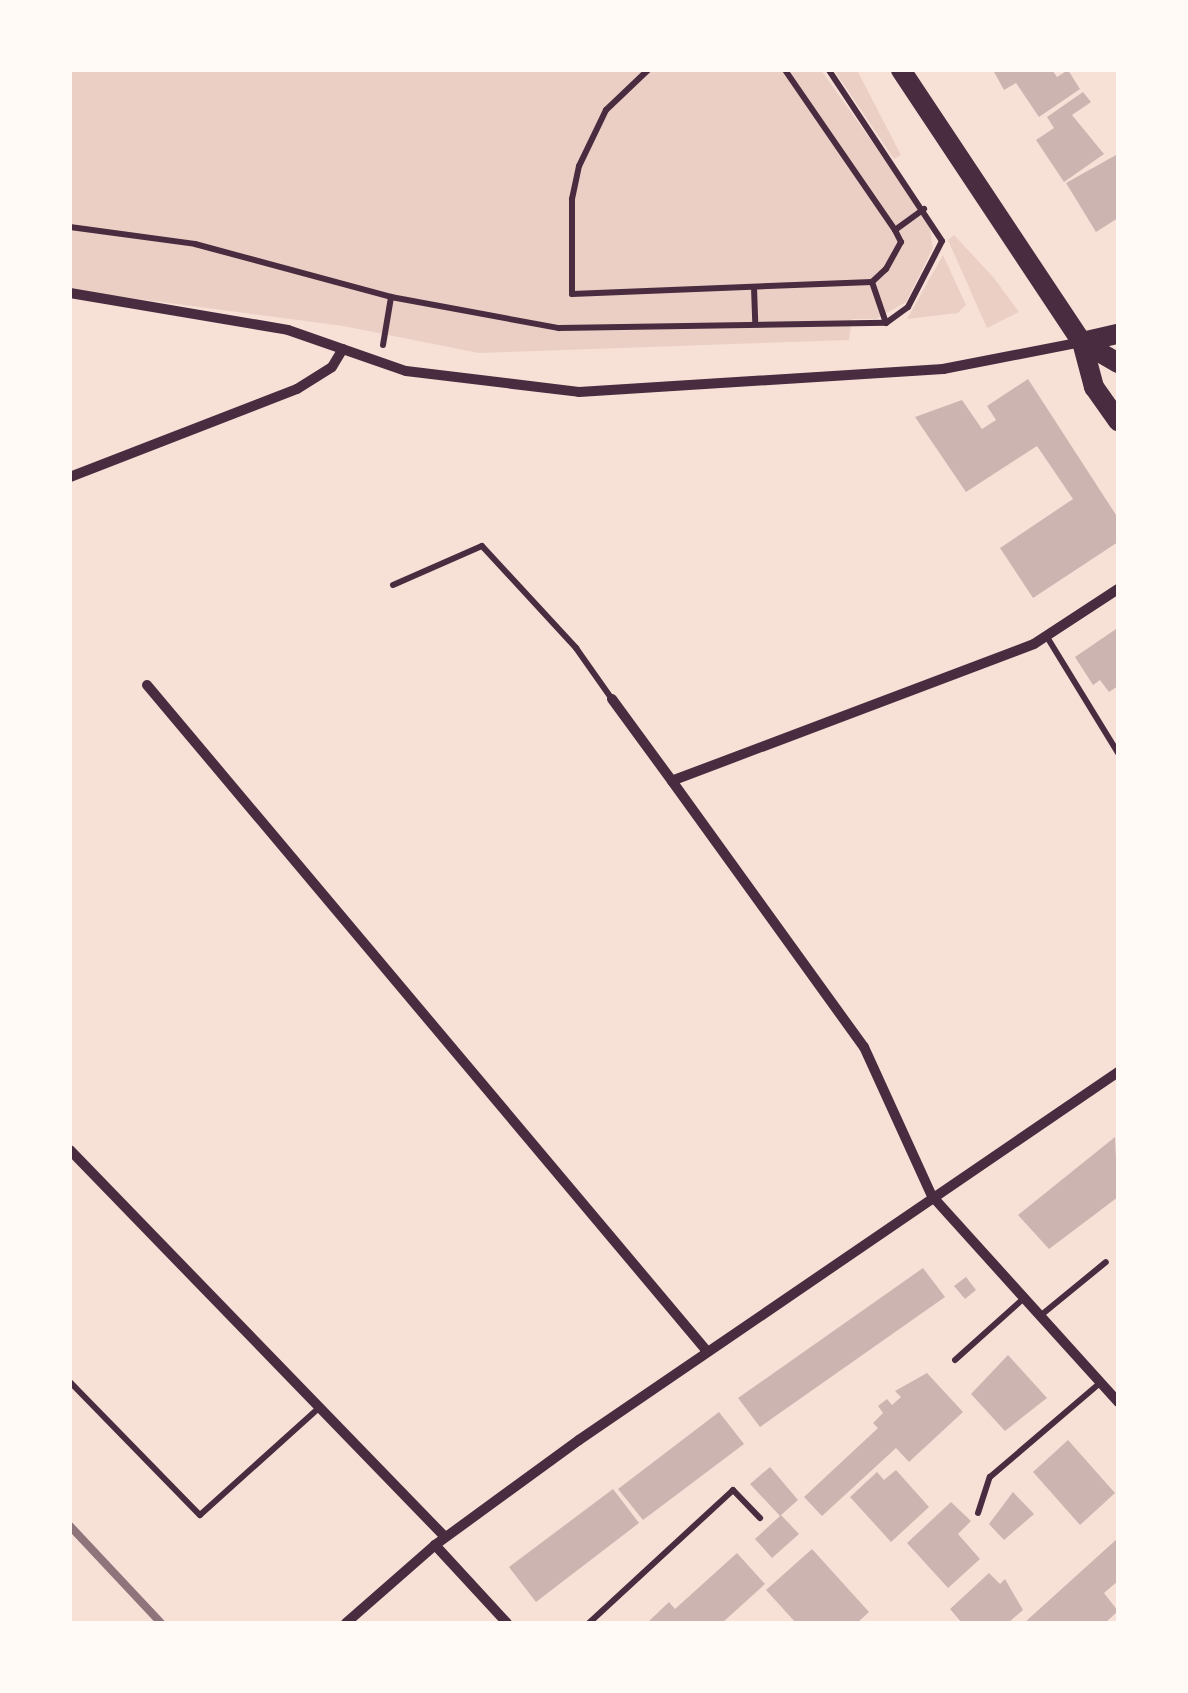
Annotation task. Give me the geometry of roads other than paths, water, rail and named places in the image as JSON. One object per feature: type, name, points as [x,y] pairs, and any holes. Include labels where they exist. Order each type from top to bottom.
[{"type":"main road","points":[[901,70],[1082,342],[1094,387],[1118,421]]},
{"type":"main road","points":[[1082,342],[1118,334]]},
{"type":"main road","points":[[1082,342],[1118,364]]},
{"type":"street","points":[[70,293],[288,330],[379,365],[579,392],[943,369],[1082,342]]},
{"type":"street","points":[[70,478],[298,389],[332,367],[342,349]]},
{"type":"street","points":[[672,781],[1046,637],[1118,589]]},
{"type":"street","points":[[147,686],[706,1350]]},
{"type":"street","points":[[612,699],[864,1047],[932,1196],[1118,1402]]},
{"type":"street","points":[[346,1623],[445,1537],[706,1350],[1118,1072]]},
{"type":"street","points":[[70,1150],[445,1537]]},
{"type":"street","points":[[435,1545],[507,1623]]},
{"type":"lane","points":[[393,585],[482,546],[576,648],[612,699]]},
{"type":"lane","points":[[1046,637],[1118,753]]},
{"type":"lane","points":[[1040,1317],[1106,1262]]},
{"type":"lane","points":[[955,1360],[1024,1298]]},
{"type":"lane","points":[[70,1382],[200,1515],[320,1408]]},
{"type":"lane","points":[[978,1513],[990,1477],[1100,1383]]},
{"type":"lane","points":[[588,1623],[733,1490],[760,1518]]},
{"type":"railway","points":[[70,1526],[161,1623]]}]
